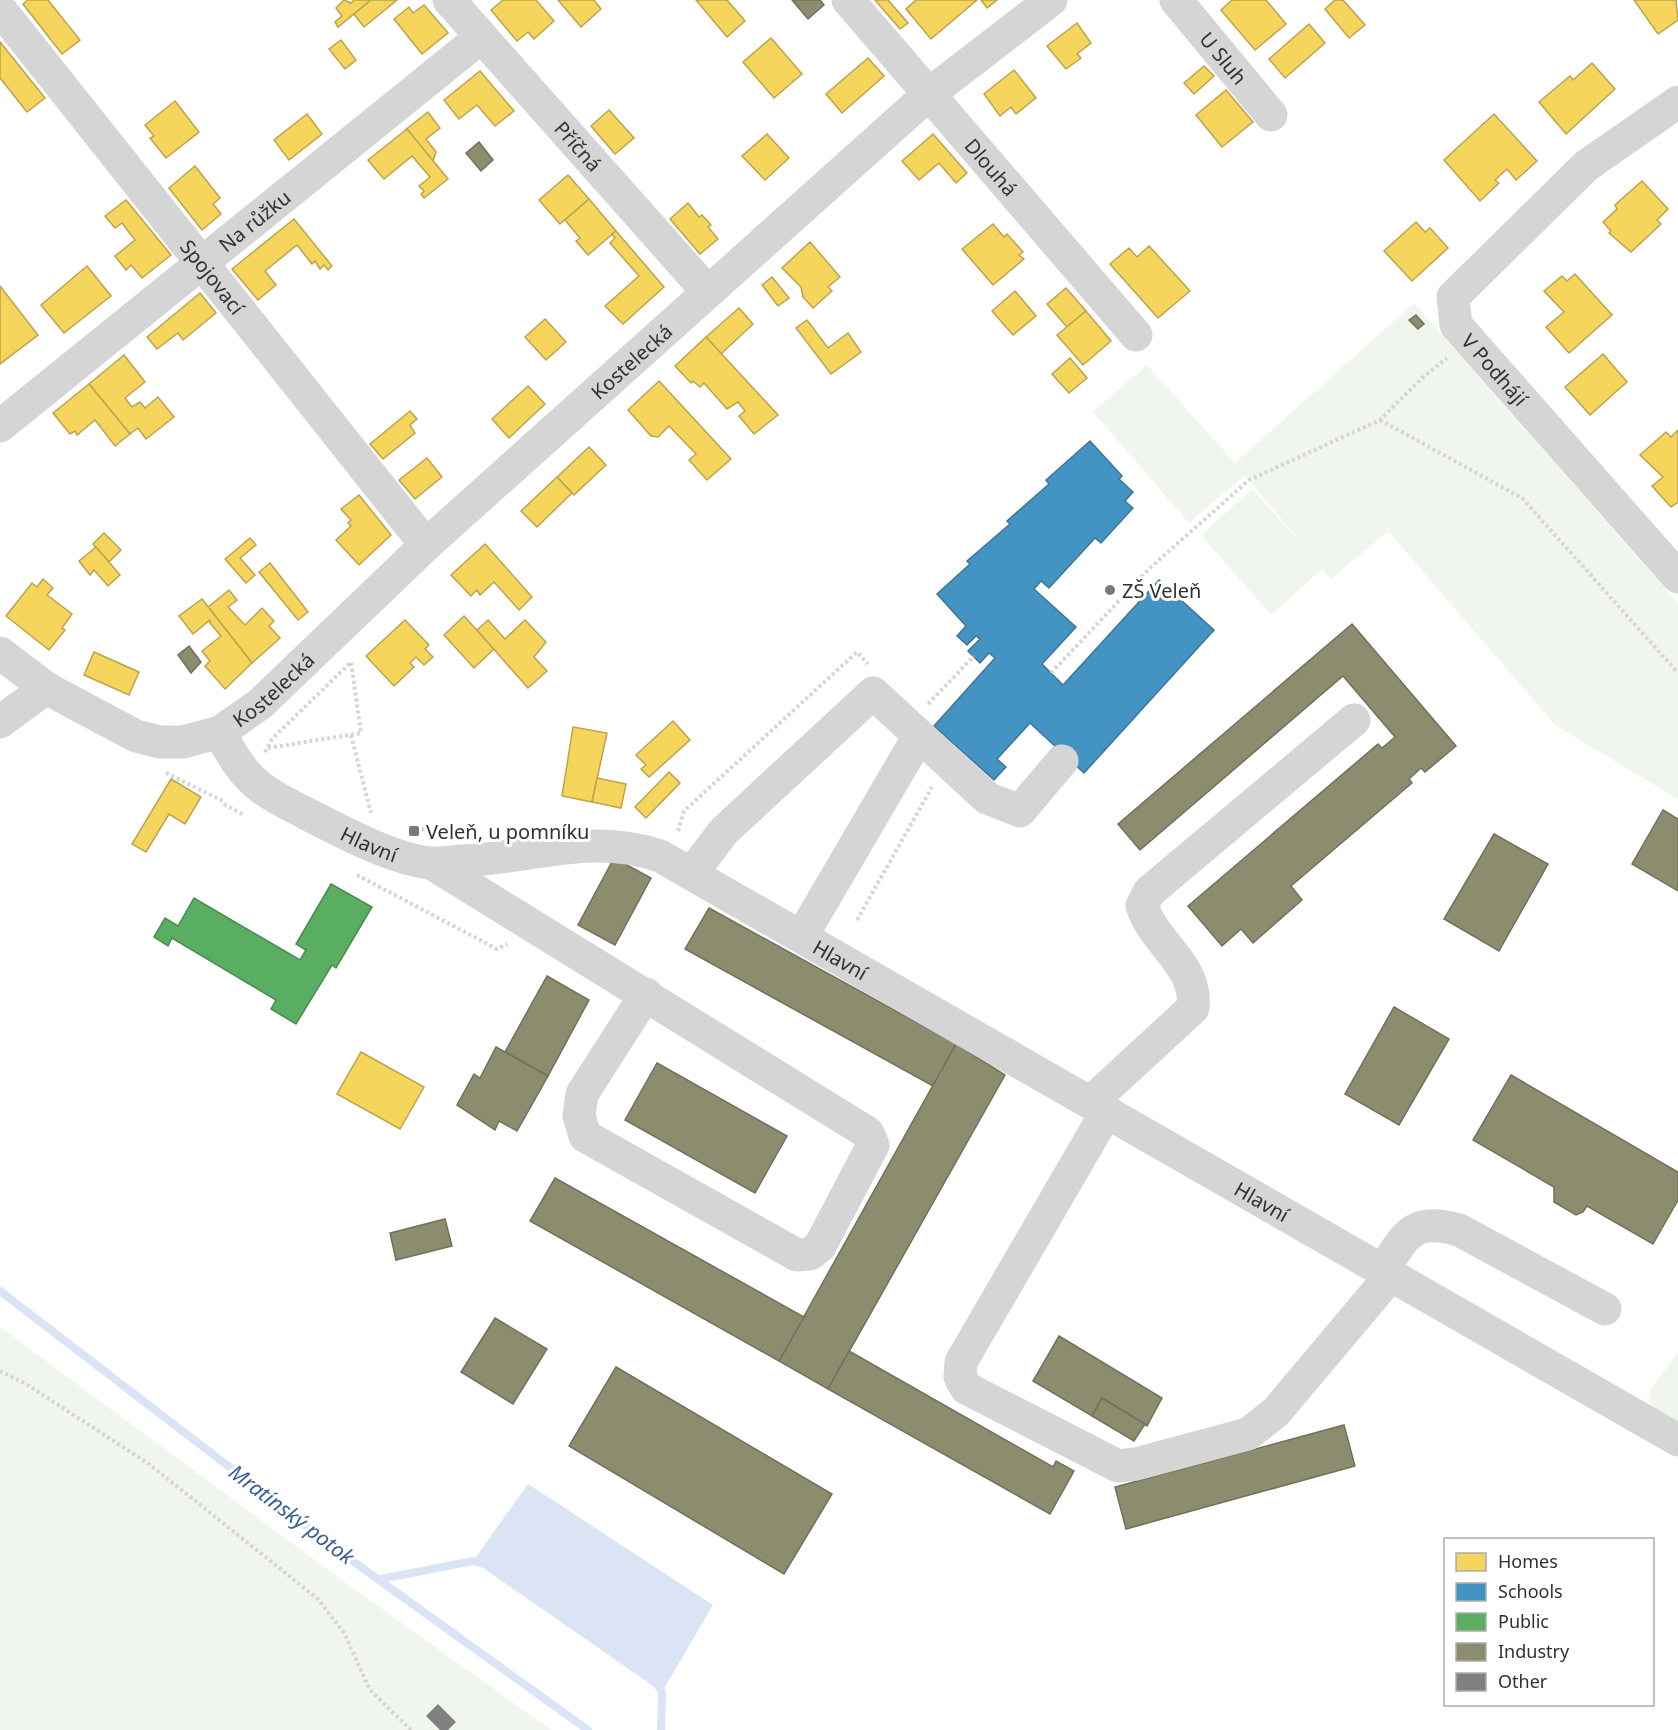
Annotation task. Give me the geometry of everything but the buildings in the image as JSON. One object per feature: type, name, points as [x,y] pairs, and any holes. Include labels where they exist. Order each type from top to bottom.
[{"type":"street","name":"Příčná","points":[[449,0],[480,38],[707,291]]},
{"type":"street","name":"Dlouhá","points":[[848,0],[1136,335]]},
{"type":"street","name":"Kostelecká","points":[[220,732],[260,704],[426,545],[929,94],[1051,0]]},
{"type":"street","name":"U Sluh","points":[[1176,0],[1271,115]]},
{"type":"street","name":"Spojovací","points":[[0,9],[426,545]]},
{"type":"street","name":"Na růžku","points":[[0,426],[200,262],[480,38]]},
{"type":"street","name":"V Podhájí","points":[[1678,102],[1586,166],[1453,297],[1456,325],[1468,340],[1678,577]]},
{"type":"street","points":[[0,653],[46,688],[136,736],[148,740],[183,742],[220,732]]},
{"type":"street","points":[[0,722],[46,688]]},
{"type":"street","points":[[692,873],[724,831],[873,693],[922,722],[947,762],[987,798],[1020,811],[1062,761]]},
{"type":"street","points":[[1354,720],[1149,892],[1143,906],[1147,921],[1190,978],[1195,991],[1193,1008],[1099,1106],[961,1362],[960,1377],[966,1388],[1118,1466],[1136,1464],[1248,1434],[1276,1412],[1388,1272],[1405,1235],[1419,1227],[1441,1224],[1459,1230],[1605,1309]]},
{"type":"street","points":[[802,936],[922,722]]},
{"type":"street","name":"Hlavní","points":[[220,732],[245,776],[276,798],[329,825],[390,851],[430,863],[484,860],[594,844],[644,851],[692,873],[1669,1433]]},
{"type":"street","points":[[430,863],[645,994],[868,1133],[873,1145],[820,1246],[810,1254],[797,1255],[585,1136],[579,1116],[582,1094],[645,994]]},
{"type":"path","points":[[1052,674],[1151,567],[1249,480],[1380,420],[1422,378],[1468,340]]},
{"type":"path","points":[[1380,420],[1522,498],[1678,673]]},
{"type":"path","points":[[672,837],[677,833],[684,812],[857,652],[872,668]]},
{"type":"path","points":[[922,722],[974,656]]},
{"type":"path","points":[[261,760],[267,748],[272,739],[351,662],[361,734],[267,748]]},
{"type":"path","points":[[351,735],[371,814]]},
{"type":"path","points":[[857,920],[947,762]]},
{"type":"path","points":[[224,804],[255,821]]},
{"type":"path","points":[[420,828],[454,831]]},
{"type":"path","points":[[350,871],[497,949],[537,928]]},
{"type":"path","points":[[0,1371],[26,1384],[149,1464],[318,1599],[344,1633],[370,1690],[411,1730]]},
{"type":"shaded area","points":[[1414,303],[1678,603],[1678,799],[1555,725],[1388,531],[1331,579],[1322,569],[1271,615],[1201,535],[1252,489],[1305,548],[1245,475],[1189,523],[1093,412],[1147,365],[1235,463]]},
{"type":"shaded area","points":[[0,1327],[346,1583],[551,1730],[0,1730]]},
{"type":"shaded area","points":[[1678,1352],[1678,1422],[1661,1416],[1649,1400],[1651,1389]]},
{"type":"water","points":[[528,1484],[713,1605],[662,1692],[473,1561]]},
{"type":"waterway","name":"Mratínský potok","points":[[0,1291],[340,1552],[588,1730]]},
{"type":"waterway","points":[[381,1579],[473,1561],[484,1564]]},
{"type":"waterway","points":[[657,1684],[662,1692],[661,1730]]},
{"type":"place","name":"ZŠ Veleň","points":[[1110,590]]},
{"type":"place","name":"Veleň, u pomníku","points":[[414,831]]}]
